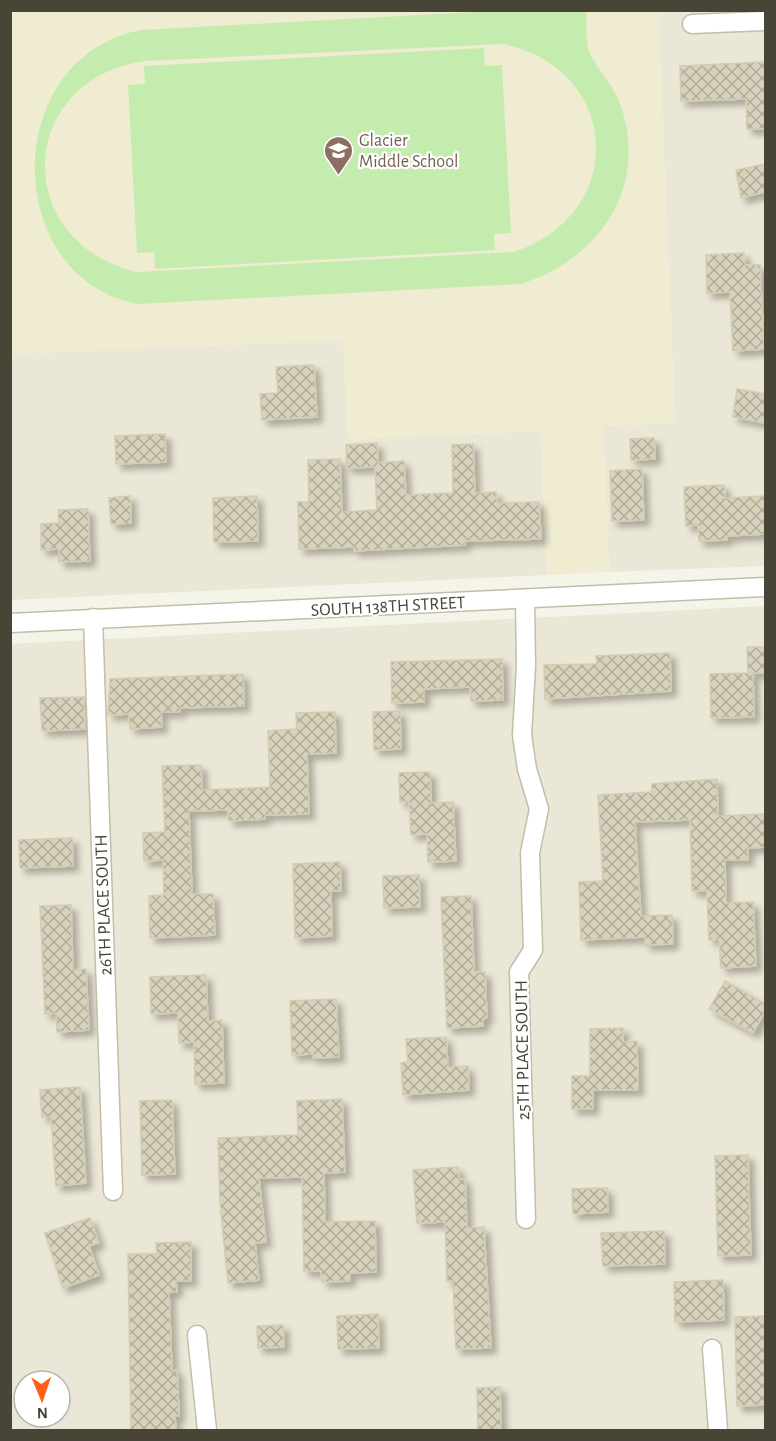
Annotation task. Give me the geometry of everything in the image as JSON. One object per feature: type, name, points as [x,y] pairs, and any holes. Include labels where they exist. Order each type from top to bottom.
[{"type":"street","points":[[692,24],[765,21]]},
{"type":"street","name":"SOUTH 138TH STREET","points":[[10,623],[765,587]]},
{"type":"street","name":"25TH PLACE SOUTH","points":[[525,600],[526,666],[522,735],[527,769],[539,809],[530,853],[533,950],[519,972],[526,1219]]},
{"type":"street","name":"26TH PLACE SOUTH","points":[[93,618],[113,1191]]},
{"type":"street","points":[[197,1335],[207,1431]]},
{"type":"street","points":[[712,1349],[718,1431]]},
{"type":"shaded area","name":"Glacier Middle School","points":[[10,11],[658,11],[675,423],[603,426],[609,572],[547,575],[541,431],[348,439],[343,340],[11,354]]},
{"type":"shaded area","points":[[658,11],[765,11],[765,566],[609,572],[603,426],[675,423]]},
{"type":"shaded area","points":[[344,340],[348,439],[541,431],[547,575],[11,600],[10,354]]},
{"type":"shaded area","points":[[765,606],[765,1430],[11,1430],[10,644]]},
{"type":"green space","points":[[493,11],[586,11],[589,52],[615,92],[625,120],[629,148],[626,175],[619,200],[607,223],[590,243],[570,260],[547,274],[521,284],[138,304],[93,286],[60,254],[41,213],[35,167],[42,122],[62,81],[95,48],[141,30]],"holes":[[[504,44],[543,59],[571,82],[589,111],[596,144],[592,176],[577,207],[551,233],[514,252],[137,272],[95,255],[66,229],[50,197],[45,162],[53,127],[72,97],[103,74],[146,61]]]},
{"type":"green space","points":[[484,48],[485,66],[502,65],[511,233],[494,234],[495,250],[155,269],[154,252],[137,253],[128,85],[145,84],[144,66]]},
{"type":"building","points":[[765,62],[765,129],[747,129],[746,99],[681,101],[680,66]]},
{"type":"building","points":[[765,164],[765,192],[741,198],[736,170]]},
{"type":"building","points":[[744,253],[745,265],[760,265],[764,349],[733,351],[730,292],[707,293],[706,255]]},
{"type":"building","points":[[314,365],[317,417],[262,420],[260,394],[278,393],[276,367]]},
{"type":"building","points":[[737,389],[765,394],[765,423],[733,417]]},
{"type":"building","points":[[165,434],[166,462],[116,464],[115,436]]},
{"type":"building","points":[[654,438],[655,459],[631,460],[630,439]]},
{"type":"building","points":[[377,443],[378,463],[404,461],[406,495],[453,493],[452,445],[473,444],[475,493],[496,492],[497,503],[539,502],[541,539],[465,541],[465,545],[354,551],[354,547],[299,549],[298,502],[309,502],[308,460],[340,459],[342,512],[377,510],[375,467],[347,468],[346,445]]},
{"type":"building","points":[[642,469],[644,520],[612,521],[610,471]]},
{"type":"building","points":[[724,485],[725,498],[765,496],[765,534],[727,536],[727,540],[699,541],[698,525],[686,526],[684,487]]},
{"type":"building","points":[[130,496],[131,523],[111,524],[109,498]]},
{"type":"building","points":[[257,496],[258,541],[214,542],[213,498]]},
{"type":"building","points":[[88,509],[90,561],[59,562],[59,549],[41,550],[41,524],[59,523],[58,510]]},
{"type":"building","points":[[747,647],[765,647],[765,673],[753,673],[754,717],[711,718],[710,674],[748,673]]},
{"type":"building","points":[[670,653],[671,691],[545,699],[544,665],[597,664],[596,656]]},
{"type":"building","points":[[502,659],[503,700],[471,701],[470,687],[424,689],[424,702],[392,703],[391,662]]},
{"type":"building","points":[[243,674],[244,706],[180,708],[180,712],[161,712],[162,727],[130,729],[129,714],[108,715],[110,679]]},
{"type":"building","points":[[84,697],[85,729],[42,731],[40,698]]},
{"type":"building","points":[[400,711],[401,749],[374,750],[373,712]]},
{"type":"building","points":[[335,712],[336,753],[307,754],[309,814],[265,815],[265,819],[229,821],[228,810],[189,811],[192,894],[213,894],[215,935],[150,938],[149,896],[164,895],[163,860],[144,861],[143,833],[165,832],[162,766],[201,765],[202,790],[270,787],[268,731],[297,729],[296,713]]},
{"type":"building","points":[[430,772],[431,803],[453,802],[456,861],[428,862],[427,834],[411,835],[409,801],[400,802],[399,773]]},
{"type":"building","points":[[717,779],[718,816],[765,814],[765,847],[748,848],[748,860],[725,860],[726,903],[753,902],[756,966],[721,968],[719,939],[709,940],[707,891],[692,891],[690,820],[635,822],[641,916],[672,915],[673,944],[645,945],[645,937],[581,940],[579,882],[603,881],[598,795],[652,792],[652,784]]},
{"type":"building","points":[[72,838],[73,866],[20,868],[19,840]]},
{"type":"building","points":[[340,862],[341,891],[331,891],[332,936],[295,938],[293,864]]},
{"type":"building","points":[[419,875],[420,907],[384,908],[383,876]]},
{"type":"building","points":[[471,896],[474,972],[485,972],[487,1018],[483,1019],[483,1026],[447,1028],[441,897]]},
{"type":"building","points":[[71,905],[73,970],[86,969],[89,1030],[57,1032],[56,1013],[45,1014],[40,906]]},
{"type":"building","points":[[206,975],[208,1021],[222,1020],[224,1083],[195,1084],[194,1042],[179,1043],[178,1013],[151,1014],[150,977]]},
{"type":"building","points":[[725,981],[765,1004],[765,1011],[753,1033],[709,1009]]},
{"type":"building","points":[[336,999],[339,1057],[313,1058],[313,1054],[292,1055],[290,1001]]},
{"type":"building","points":[[623,1028],[623,1042],[637,1041],[638,1090],[593,1090],[593,1109],[572,1109],[572,1076],[590,1076],[590,1029]]},
{"type":"building","points":[[446,1037],[448,1067],[468,1066],[469,1090],[403,1095],[401,1063],[408,1062],[406,1039]]},
{"type":"building","points":[[80,1087],[86,1183],[56,1186],[51,1117],[42,1117],[40,1090]]},
{"type":"building","points":[[342,1099],[345,1172],[324,1173],[325,1222],[375,1221],[376,1272],[350,1273],[350,1281],[322,1282],[321,1271],[304,1271],[302,1177],[259,1178],[266,1242],[255,1243],[259,1280],[228,1283],[220,1202],[218,1138],[298,1135],[297,1101]]},
{"type":"building","points":[[172,1100],[175,1174],[142,1175],[140,1101]]},
{"type":"building","points":[[748,1155],[751,1255],[718,1256],[715,1156]]},
{"type":"building","points":[[458,1167],[459,1179],[465,1179],[467,1228],[484,1227],[491,1348],[456,1349],[453,1281],[447,1281],[445,1222],[417,1223],[413,1170]]},
{"type":"building","points":[[607,1188],[608,1212],[573,1214],[572,1189]]},
{"type":"building","points":[[90,1218],[99,1243],[89,1246],[99,1275],[63,1288],[45,1233]]},
{"type":"building","points":[[664,1231],[665,1264],[603,1266],[601,1233]]},
{"type":"building","points":[[191,1242],[191,1281],[176,1281],[177,1292],[169,1292],[172,1371],[177,1370],[179,1416],[175,1416],[176,1431],[131,1431],[128,1254],[157,1254],[156,1243]]},
{"type":"building","points":[[723,1280],[724,1320],[675,1322],[674,1282]]},
{"type":"building","points":[[378,1314],[379,1348],[338,1349],[337,1316]]},
{"type":"building","points":[[765,1316],[765,1405],[737,1406],[735,1317]]},
{"type":"building","points":[[283,1325],[284,1347],[258,1348],[257,1326]]},
{"type":"building","points":[[500,1387],[501,1431],[478,1431],[477,1388]]},
{"type":"place","name":"Glacier Middle School","points":[[338,176]]}]
